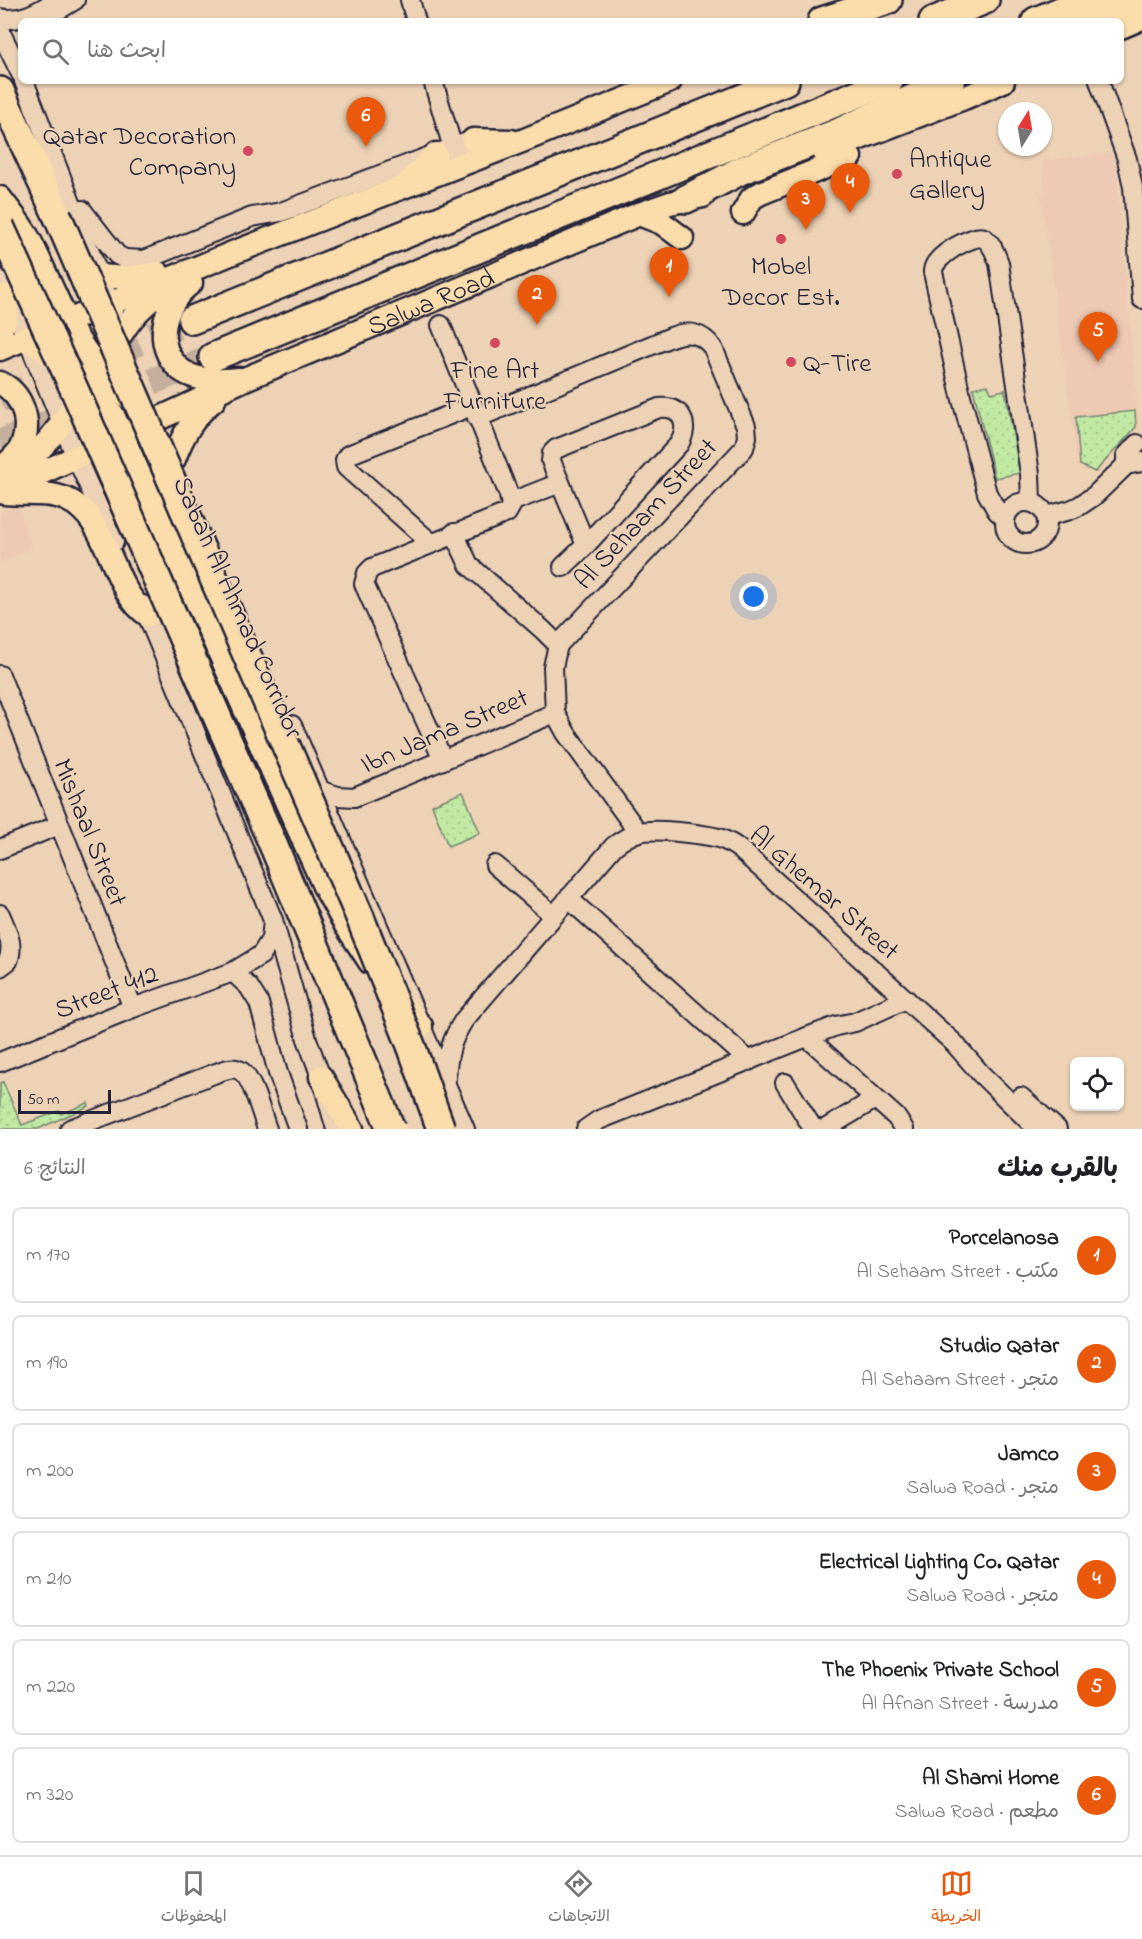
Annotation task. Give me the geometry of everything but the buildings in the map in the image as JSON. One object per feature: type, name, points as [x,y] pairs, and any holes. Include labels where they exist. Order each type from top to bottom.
[{"type":"highway","points":[[830,18],[888,0]]},
{"type":"highway","points":[[940,18],[985,0]]},
{"type":"highway","points":[[1043,18],[1087,0]]},
{"type":"highway","points":[[1092,18],[1135,0]]},
{"type":"highway","points":[[192,320],[778,84]]},
{"type":"highway","name":"Salwa Road","points":[[213,357],[882,84]]},
{"type":"highway","points":[[686,199],[740,171],[839,132],[958,90]]},
{"type":"highway","name":"Sabah Al Ahmad Corridor","points":[[0,91],[125,372],[359,915],[412,1048],[441,1129]]},
{"type":"highway","points":[[0,226],[75,391],[275,849],[391,1129]]},
{"type":"main road","points":[[827,18],[869,0]]},
{"type":"main road","points":[[1124,26],[1142,18]]},
{"type":"main road","points":[[0,349],[235,252],[663,84]]},
{"type":"main road","points":[[743,213],[752,198],[760,193],[922,127],[945,114],[958,90],[988,84]]},
{"type":"main road","points":[[399,188],[454,147],[522,141]]},
{"type":"main road","points":[[0,198],[28,237],[84,350],[324,886],[368,960],[422,1026]]},
{"type":"main road","name":"Salwa Road","points":[[0,484],[76,457],[238,383],[639,214],[686,199]]},
{"type":"main road","points":[[639,214],[662,223],[682,238]]},
{"type":"main road","points":[[100,276],[141,277],[206,257],[235,252]]},
{"type":"main road","points":[[0,484],[30,460],[63,424],[95,378],[121,332],[148,301],[235,252]]},
{"type":"main road","points":[[235,252],[180,291],[168,311],[164,337],[172,360],[183,371],[207,379],[238,383]]},
{"type":"main road","points":[[0,333],[6,317],[4,287]]},
{"type":"main road","points":[[76,457],[107,327],[110,303]]},
{"type":"main road","points":[[27,338],[126,397],[158,419]]},
{"type":"main road","points":[[0,383],[14,393],[22,405],[26,418],[26,431],[22,446],[0,484]]},
{"type":"main road","points":[[174,459],[185,431],[194,418],[238,383]]},
{"type":"main road","points":[[0,484],[6,494],[53,495],[77,506],[96,528],[133,601],[148,615]]},
{"type":"main road","points":[[321,1077],[352,1129]]},
{"type":"street","points":[[21,18],[57,0]]},
{"type":"street","points":[[45,18],[75,0]]},
{"type":"street","points":[[410,0],[415,18]]},
{"type":"street","points":[[0,18],[18,19]]},
{"type":"street","points":[[9,35],[18,64]]},
{"type":"street","name":"Sabah Al Ahmad Corridor","points":[[25,84],[121,332],[174,459],[321,791],[465,1129]]},
{"type":"street","points":[[68,190],[117,255],[125,259],[144,260],[252,217],[281,212],[454,147],[434,84]]},
{"type":"street","points":[[1100,84],[1135,156],[1132,187],[1142,299]]},
{"type":"street","points":[[1005,518],[997,511],[987,493],[961,396],[933,272],[934,264],[941,256],[976,237],[984,238],[989,243],[999,263],[1030,474],[1031,502]]},
{"type":"street","points":[[4,287],[76,457],[148,615],[273,920],[336,1129]]},
{"type":"street","points":[[441,326],[511,506],[507,513],[372,568],[367,573],[364,584],[443,760]]},
{"type":"street","name":"Al Sehaam Street","points":[[430,543],[346,467],[345,460],[348,455],[475,412],[679,334],[689,333],[707,339],[746,426],[747,437],[744,448],[558,645]]},
{"type":"street","points":[[563,567],[586,545],[678,444],[685,430],[677,411],[672,408],[659,408],[556,449],[552,453],[551,461],[586,545]]},
{"type":"street","points":[[1047,516],[1079,506],[1134,464],[1126,456],[1137,444]]},
{"type":"street","points":[[510,499],[559,480]]},
{"type":"street","points":[[1031,502],[1041,507],[1047,516],[1048,527],[1042,537],[1028,544],[1012,538],[1006,529],[1005,518],[1017,503],[1031,502]]},
{"type":"street","points":[[446,1082],[448,1053],[454,1035],[464,1020],[614,846],[638,832],[566,733],[555,713],[553,667],[558,645],[469,566],[454,533]]},
{"type":"street","name":"Mishaal Street","points":[[0,675],[133,1008]]},
{"type":"street","name":"Ibn Jama Street","points":[[321,791],[338,796],[354,797],[555,713]]},
{"type":"street","name":"Ibn Jama Street","points":[[340,838],[344,816],[354,797]]},
{"type":"street","points":[[0,849],[59,825]]},
{"type":"street","name":"Al Ghemar Street","points":[[638,832],[657,830],[706,836],[735,846],[954,1043],[981,1074],[1036,1129]]},
{"type":"street","points":[[495,866],[553,915]]},
{"type":"street","points":[[568,898],[749,1061]]},
{"type":"street","points":[[0,914],[10,938],[11,947],[8,961],[0,966]]},
{"type":"street","name":"Street 412","points":[[0,1062],[133,1008],[233,972],[261,955],[271,939],[273,920]]},
{"type":"street","points":[[233,972],[249,987],[259,1003],[278,1073],[298,1129]]},
{"type":"street","points":[[593,1124],[836,1026],[851,1016],[902,995]]},
{"type":"street","points":[[807,1037],[902,1123],[904,1129]]},
{"type":"street","name":"Al Ghemar Street","points":[[954,1043],[980,1061],[1057,1129]]},
{"type":"street","points":[[70,1129],[115,1121],[216,1073],[234,1069],[239,1070],[249,1080],[267,1129]]},
{"type":"street","points":[[785,1083],[812,1127],[818,1129]]},
{"type":"street","points":[[825,1129],[875,1099]]},
{"type":"shaded area","points":[[1111,153],[1115,164],[1139,427],[1096,474],[1078,466],[1041,193],[1045,191],[1043,161]]},
{"type":"shaded area","points":[[17,505],[32,548],[0,562],[0,512]]},
{"type":"green space","points":[[988,385],[991,393],[1005,390],[1020,473],[995,478],[973,388]]},
{"type":"green space","points":[[1135,411],[1136,427],[1095,472],[1080,465],[1076,417]]},
{"type":"green space","points":[[463,792],[480,833],[448,846],[432,805]]},
{"type":"green space","points":[[3,1082],[22,1125],[59,1111],[61,1114],[88,1103],[89,1106],[38,1129],[0,1129],[0,1083]]},
{"type":"tunnel","points":[[0,399],[192,320]]},
{"type":"tunnel","points":[[0,443],[213,357]]},
{"type":"place","name":"Al Shami Home","points":[[366,147]]},
{"type":"place","name":"Qatar Decoration Company","points":[[248,151]]},
{"type":"place","name":"Antique Gallery","points":[[897,174]]},
{"type":"place","name":"Electrical Lighting Co. Qatar","points":[[850,213]]},
{"type":"place","name":"Jamco","points":[[806,230]]},
{"type":"place","name":"Mobel Decor Est.","points":[[781,239]]},
{"type":"place","name":"Porcelanosa","points":[[669,297]]},
{"type":"place","name":"Studio Qatar","points":[[537,325]]},
{"type":"place","name":"Fine Art Furniture","points":[[495,343]]},
{"type":"place","name":"Q-Tire","points":[[791,362]]},
{"type":"place","name":"The Phoenix Private School","points":[[1098,362]]}]
